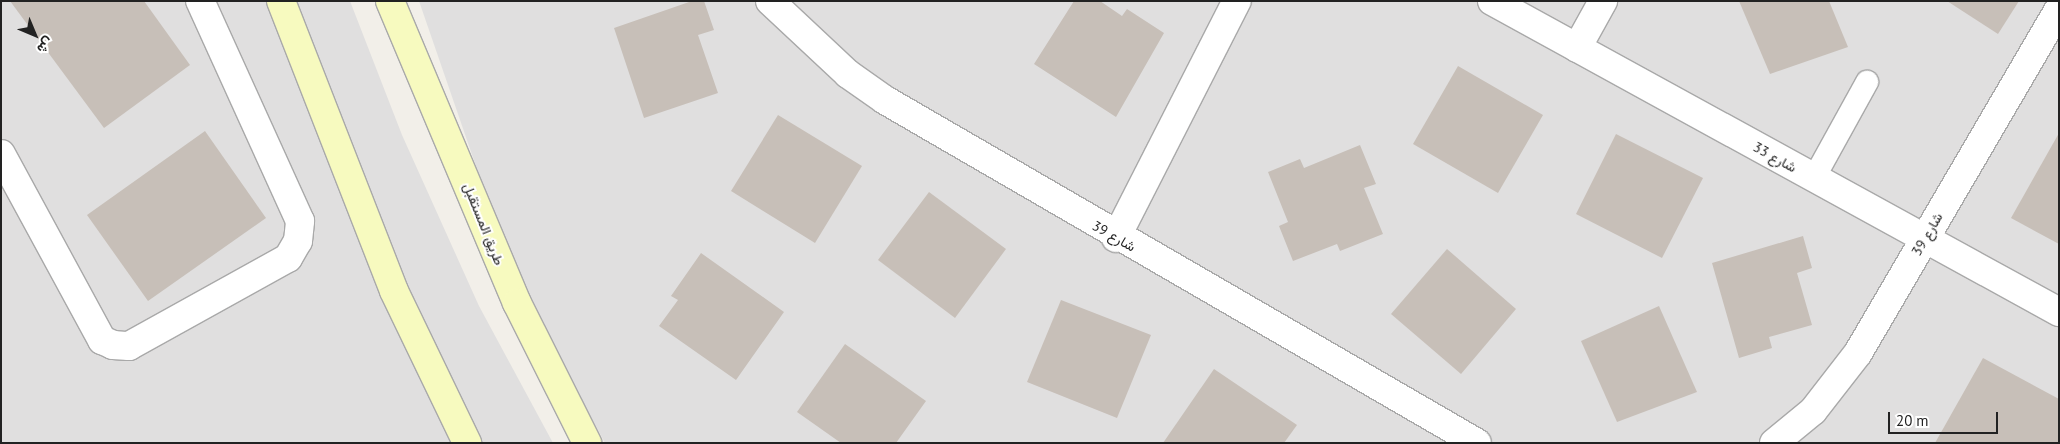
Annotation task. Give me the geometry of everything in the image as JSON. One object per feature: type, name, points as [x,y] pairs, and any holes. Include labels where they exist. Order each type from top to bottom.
[{"type":"street","points":[[1,154],[102,340],[113,345],[129,346],[288,258],[298,241],[300,221],[200,1]]},
{"type":"street","points":[[281,1],[394,291],[467,443]]},
{"type":"street","name":"طريق المستقبل","points":[[390,1],[517,303],[588,443]]},
{"type":"street","name":"شارع 39","points":[[770,1],[848,74],[885,100],[1116,238],[1477,443]]},
{"type":"street","points":[[1116,238],[1237,1]]},
{"type":"street","name":"شارع 33","points":[[1492,1],[2059,312]]},
{"type":"street","points":[[1577,48],[1603,1]]},
{"type":"street","name":"شارع 39","points":[[1774,443],[1813,411],[1837,384],[2059,9]]},
{"type":"lane","points":[[1814,178],[1867,82]]},
{"type":"shaded area","points":[[1,1],[350,1],[402,135],[479,306],[553,443],[1,443]]},
{"type":"shaded area","points":[[419,1],[2059,1],[2059,443],[605,443],[552,345],[488,201]]},
{"type":"building","points":[[10,1],[144,1],[190,65],[104,128]]},
{"type":"building","points":[[692,1],[704,1],[714,30],[698,35],[718,93],[644,118],[614,28]]},
{"type":"building","points":[[1074,1],[1100,1],[1122,16],[1127,9],[1164,33],[1116,117],[1034,64]]},
{"type":"building","points":[[1739,1],[1829,1],[1848,47],[1770,74]]},
{"type":"building","points":[[1947,1],[2019,1],[1998,34]]},
{"type":"building","points":[[1458,66],[1543,115],[1498,193],[1413,144]]},
{"type":"building","points":[[778,115],[862,166],[815,243],[731,191]]},
{"type":"building","points":[[205,131],[266,218],[148,301],[87,215]]},
{"type":"building","points":[[2059,133],[2059,244],[2011,218]]},
{"type":"building","points":[[1616,134],[1703,178],[1662,258],[1576,214]]},
{"type":"building","points":[[1360,145],[1376,184],[1364,188],[1383,234],[1340,251],[1337,244],[1293,261],[1279,226],[1288,222],[1268,172],[1300,159],[1304,168]]},
{"type":"building","points":[[929,192],[1006,249],[955,318],[878,260]]},
{"type":"building","points":[[1803,236],[1812,268],[1797,273],[1812,325],[1769,337],[1772,348],[1739,358],[1712,263]]},
{"type":"building","points":[[1447,249],[1516,309],[1461,374],[1391,314]]},
{"type":"building","points":[[701,253],[784,312],[736,380],[659,326],[678,300],[671,296]]},
{"type":"building","points":[[1061,300],[1151,335],[1117,418],[1027,382]]},
{"type":"building","points":[[1659,306],[1697,392],[1617,422],[1581,341]]},
{"type":"building","points":[[845,344],[926,401],[896,443],[841,443],[797,412]]},
{"type":"building","points":[[1983,358],[2059,399],[2059,443],[1935,443]]},
{"type":"building","points":[[1214,369],[1297,425],[1284,443],[1163,443]]}]
